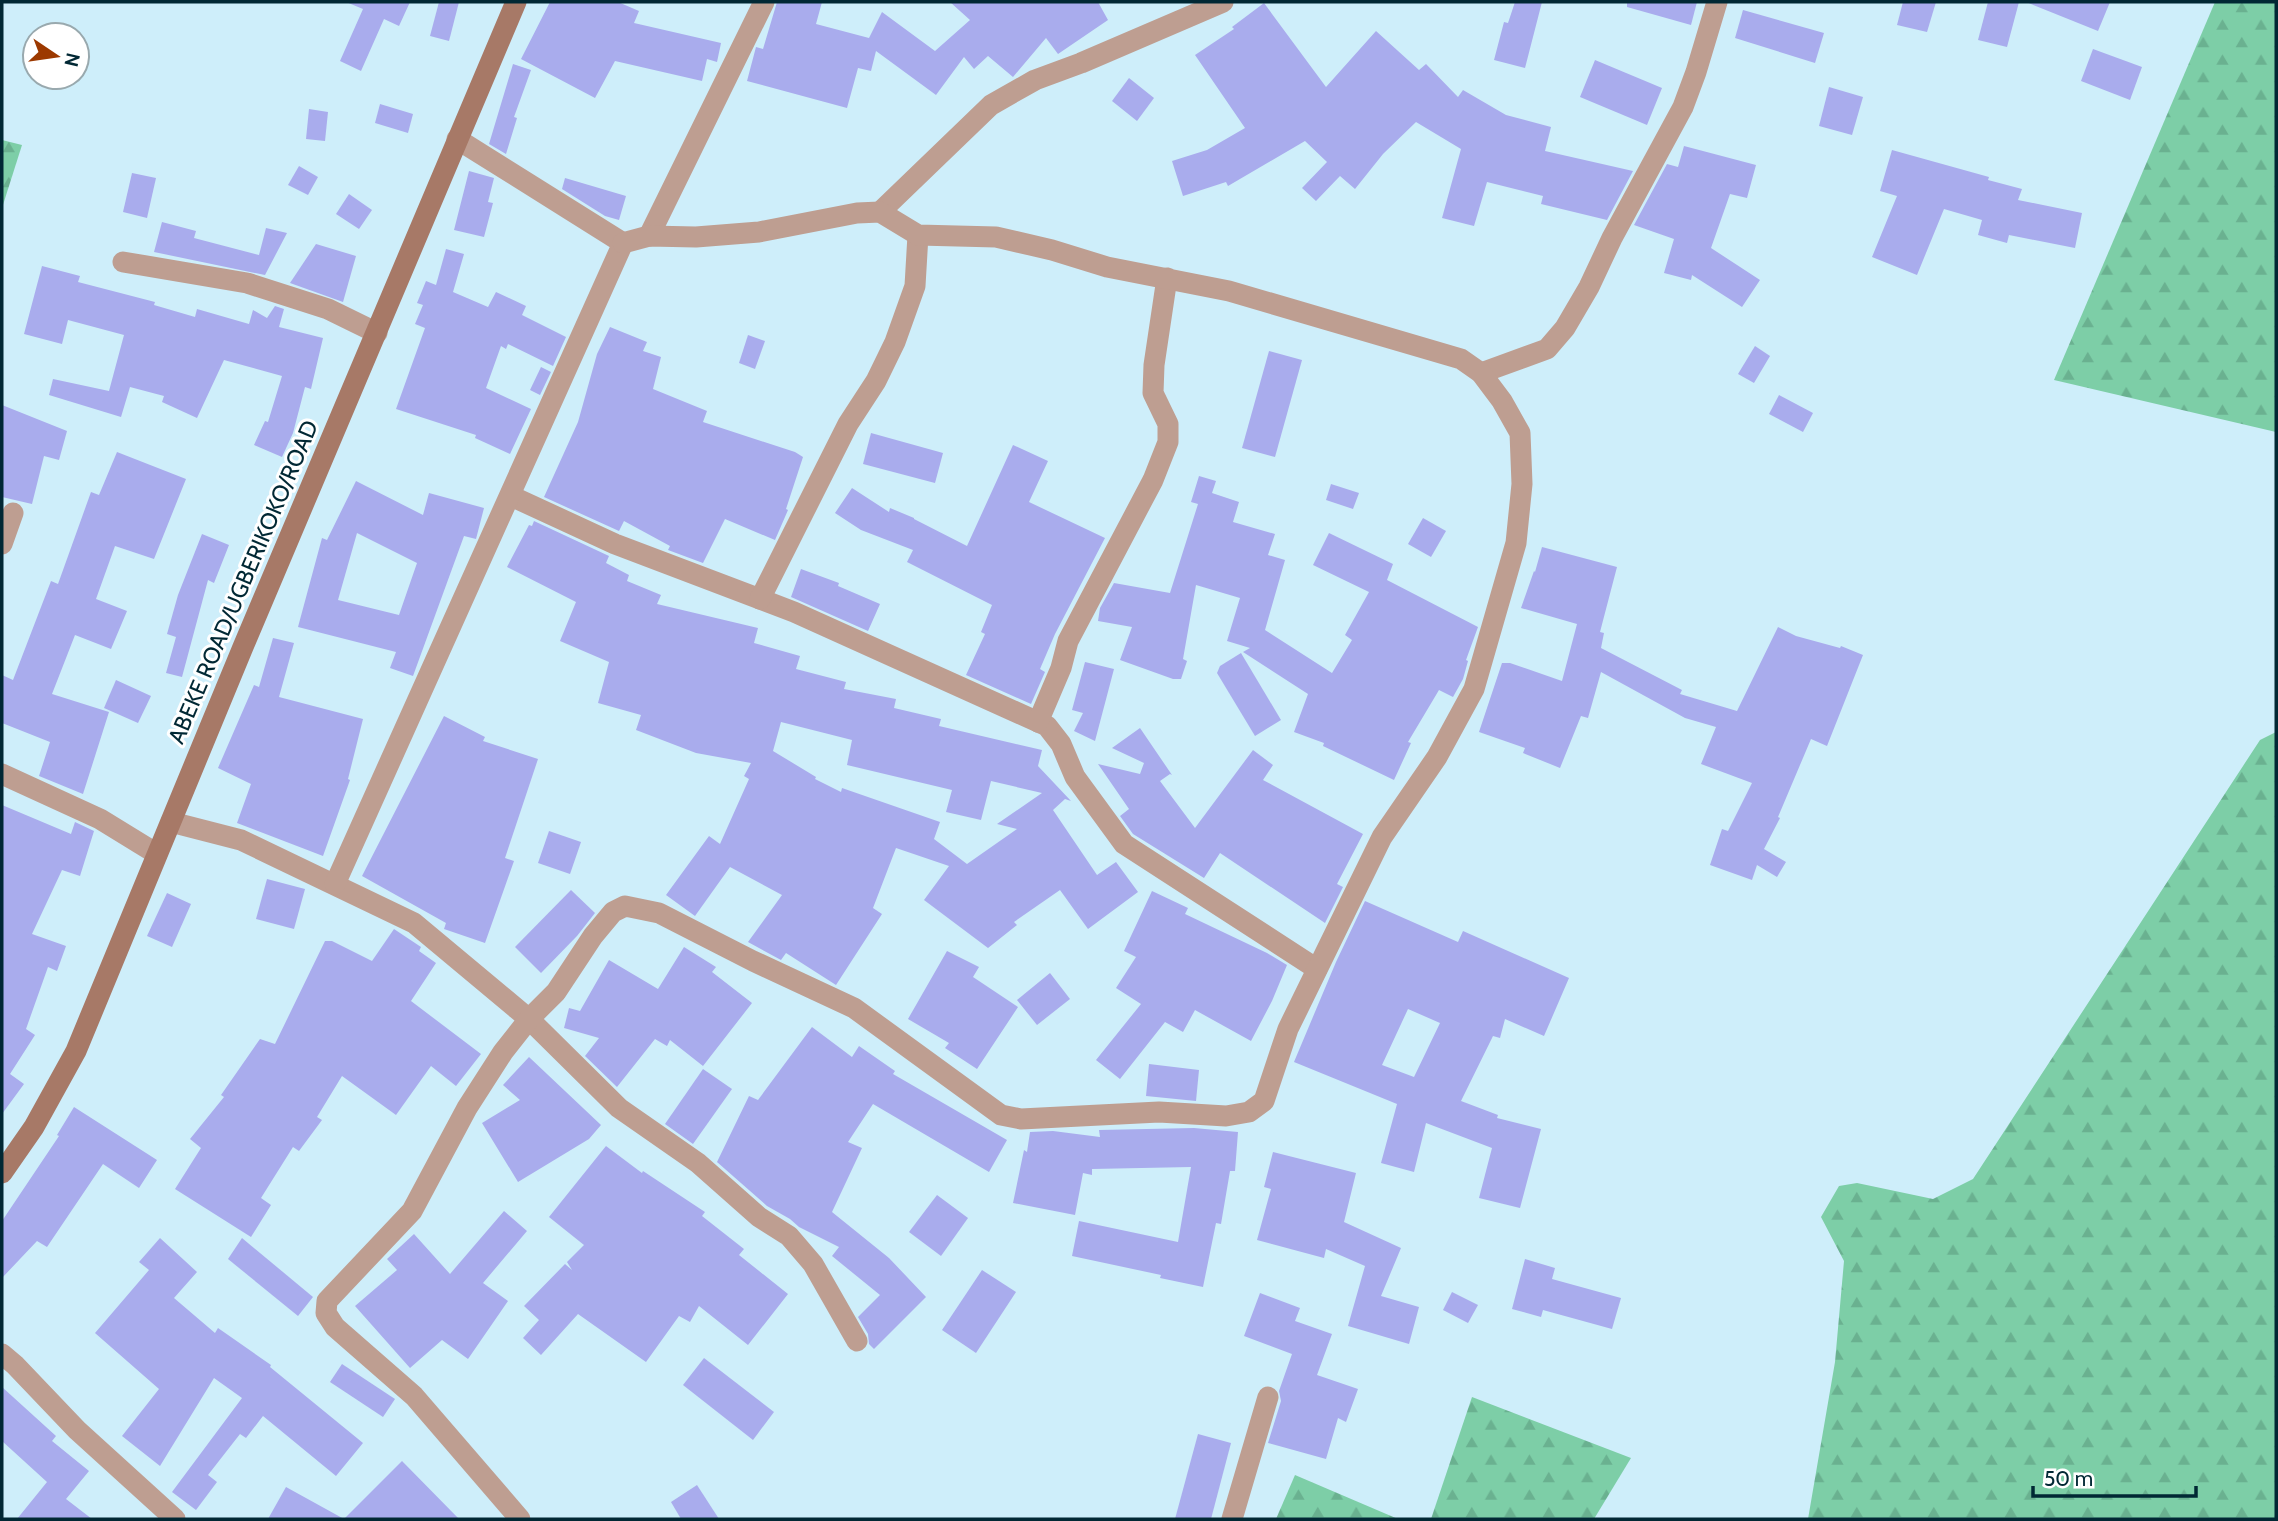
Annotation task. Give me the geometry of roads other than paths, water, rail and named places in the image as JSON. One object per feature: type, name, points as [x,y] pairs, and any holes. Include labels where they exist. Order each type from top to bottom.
[{"type":"street","name":"ABEKE ROAD/UGBERIKOKO/ROAD","points":[[2,1173],[34,1126],[76,1051],[243,647],[516,2]]},
{"type":"street","points":[[649,236],[764,2]]},
{"type":"street","points":[[880,212],[991,105],[1035,80],[1082,63],[1223,2]]},
{"type":"street","points":[[1481,373],[1547,349],[1565,328],[1683,107],[1717,2]]},
{"type":"street","points":[[457,139],[623,243],[649,236],[696,237],[759,232],[857,213],[880,212],[918,235],[996,237],[1107,267],[1229,291],[1461,359],[1481,373],[1502,401],[1520,433],[1522,484],[1516,543],[1474,689],[1437,758],[1382,837],[1288,1030],[1264,1101],[1249,1112],[1226,1116],[1159,1112],[1021,1119],[1001,1115],[854,1008],[659,913],[625,906],[613,912],[593,936],[556,992],[529,1019],[503,1052],[467,1108],[412,1211],[327,1301],[326,1313],[335,1327],[414,1396],[520,1519]]},
{"type":"street","points":[[760,599],[848,424],[876,381],[895,342],[915,286],[918,235]]},
{"type":"street","points":[[335,884],[623,243]]},
{"type":"street","points":[[123,262],[247,284],[328,310],[377,333]]},
{"type":"street","points":[[1038,722],[1061,668],[1068,641],[1153,480],[1168,442],[1168,424],[1153,393],[1154,365],[1167,278]]},
{"type":"street","points":[[511,496],[615,544],[794,612],[1047,726],[1061,744],[1075,777],[1124,844],[1317,969]]},
{"type":"street","points":[[2,544],[13,513]]},
{"type":"street","points":[[2,774],[100,819],[157,854]]},
{"type":"street","points":[[171,822],[241,840],[414,923],[529,1019],[619,1108],[698,1163],[759,1217],[789,1236],[813,1264],[857,1341]]},
{"type":"street","points":[[2,1354],[76,1430],[175,1519]]},
{"type":"street","points":[[1232,1519],[1268,1398]]}]
